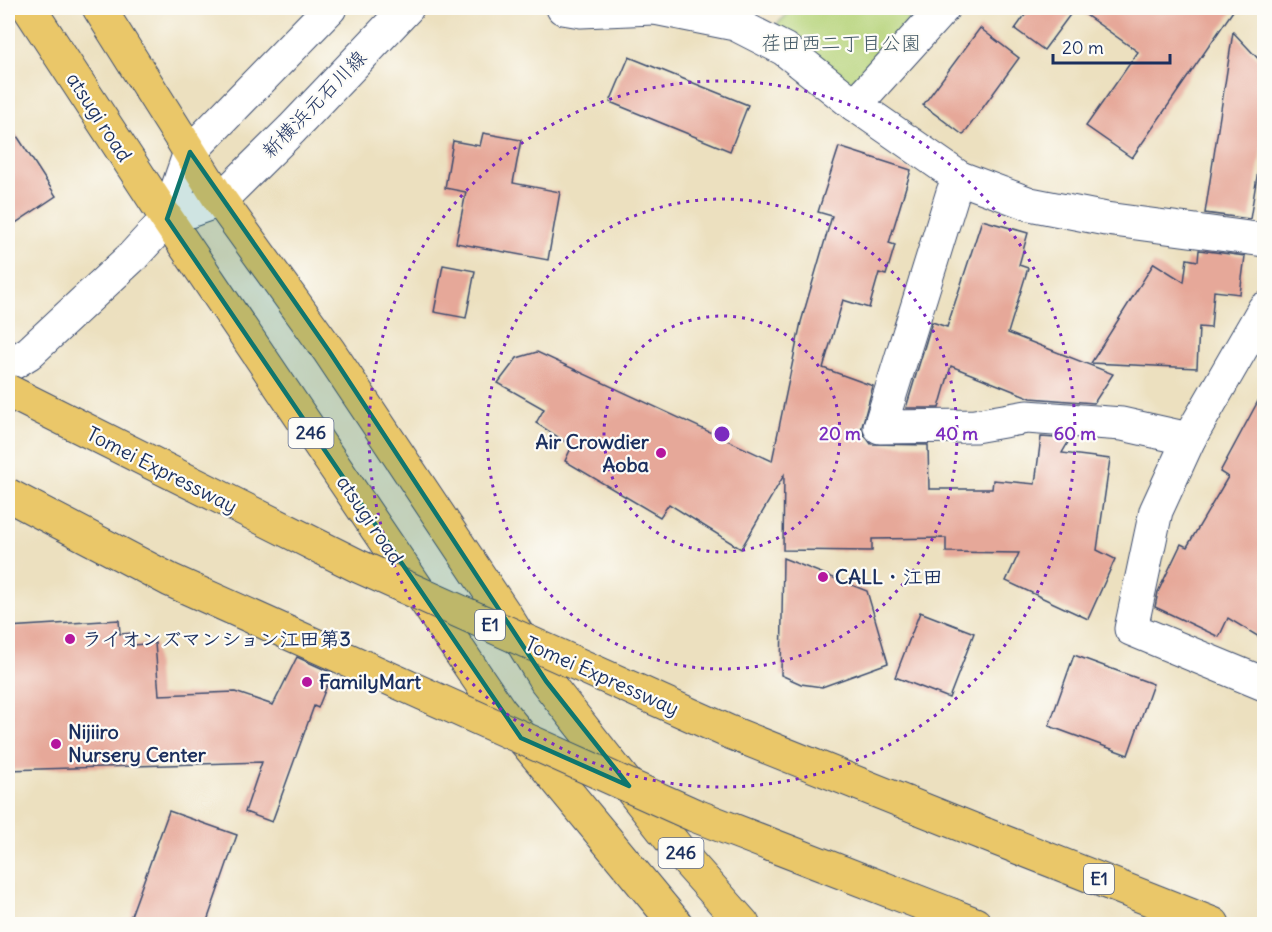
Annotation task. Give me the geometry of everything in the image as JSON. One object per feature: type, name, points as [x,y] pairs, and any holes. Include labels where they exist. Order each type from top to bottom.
[{"type":"highway","name":"atsugi road","points":[[29,8],[167,219],[500,711],[676,924]]},
{"type":"highway","name":"246","points":[[99,8],[220,200],[330,351],[506,616],[546,681],[689,863],[743,924]]},
{"type":"highway","name":"Tomei Expressway","points":[[8,392],[358,567],[727,731],[1213,924]]},
{"type":"highway","points":[[8,495],[170,580],[694,815],[964,920]]},
{"type":"street","points":[[8,366],[29,353],[133,256],[167,219],[190,152],[330,8]]},
{"type":"street","name":"新横浜元石川線","points":[[220,200],[292,129],[406,8]]},
{"type":"street","points":[[563,8],[581,11],[654,8],[735,24],[783,49],[855,105],[960,178],[1030,204],[1106,219],[1264,240]]},
{"type":"street","points":[[855,105],[943,8]]},
{"type":"street","points":[[960,178],[953,192],[880,427],[975,426],[1027,417],[1122,424],[1189,439]]},
{"type":"street","points":[[167,219],[220,200]]},
{"type":"street","points":[[1264,309],[1189,439],[1156,511],[1131,628],[1264,684]]},
{"type":"highlighted area","points":[[190,152],[329,351],[546,681],[629,786],[521,738],[167,219]]},
{"type":"green space","name":"荏田西二丁目公園","points":[[794,8],[896,8],[910,19],[845,91],[768,33]]},
{"type":"building","points":[[1030,8],[1075,8],[1044,50],[1015,29]]},
{"type":"building","points":[[1076,8],[1235,8],[1132,158],[1086,126],[1138,52]]},
{"type":"building","points":[[980,28],[1019,58],[963,135],[923,105]]},
{"type":"building","points":[[1233,32],[1264,65],[1264,134],[1250,219],[1205,213]]},
{"type":"building","points":[[629,57],[748,105],[730,151],[610,102]]},
{"type":"building","points":[[8,122],[56,196],[8,228]]},
{"type":"building","points":[[483,133],[521,140],[513,183],[560,192],[548,260],[456,243],[466,192],[445,188],[453,141],[480,146]]},
{"type":"building","points":[[839,147],[911,170],[889,243],[895,245],[886,275],[879,273],[869,308],[843,300],[823,368],[873,386],[861,430],[871,444],[928,445],[929,489],[992,489],[993,480],[1035,484],[1041,437],[1070,439],[1062,453],[1110,459],[1097,550],[1115,559],[1088,619],[1006,581],[1019,553],[946,552],[946,538],[872,539],[872,551],[783,550],[784,475],[741,549],[669,504],[660,517],[565,461],[572,446],[536,423],[544,409],[498,383],[517,358],[537,352],[772,461],[801,322],[832,216],[818,212]]},
{"type":"building","points":[[982,220],[1028,233],[1019,265],[1028,268],[1008,333],[1113,374],[1094,403],[1031,398],[951,366],[939,408],[906,408],[932,322],[947,327]]},
{"type":"building","points":[[1199,250],[1245,256],[1240,294],[1214,291],[1211,328],[1199,327],[1197,368],[1091,363],[1154,263],[1184,282],[1187,259],[1198,261]]},
{"type":"building","points":[[443,265],[475,271],[466,318],[434,312]]},
{"type":"building","points":[[1264,390],[1264,640],[1228,618],[1219,637],[1155,607],[1158,592],[1181,544],[1187,547],[1228,477],[1220,472]]},
{"type":"building","points":[[783,558],[867,591],[888,663],[822,687],[801,684],[781,675]]},
{"type":"building","points":[[920,612],[974,633],[949,698],[895,677]]},
{"type":"building","points":[[119,620],[120,634],[133,633],[134,645],[155,643],[159,695],[235,692],[273,705],[297,657],[332,673],[318,708],[314,706],[272,822],[245,812],[262,762],[8,770],[8,627]]},
{"type":"building","points":[[1074,655],[1153,684],[1128,755],[1049,726]]},
{"type":"building","points":[[169,811],[237,835],[206,924],[128,924]]},
{"type":"place","name":"Air Crowdier Aoba","points":[[661,453]]},
{"type":"place","name":"CALL・江田","points":[[823,577]]},
{"type":"place","name":"ライオンズマンション江田第3","points":[[70,639]]},
{"type":"place","name":"FamilyMart","points":[[307,682]]},
{"type":"place","name":"Nijiiro Nursery Center","points":[[56,744]]}]
